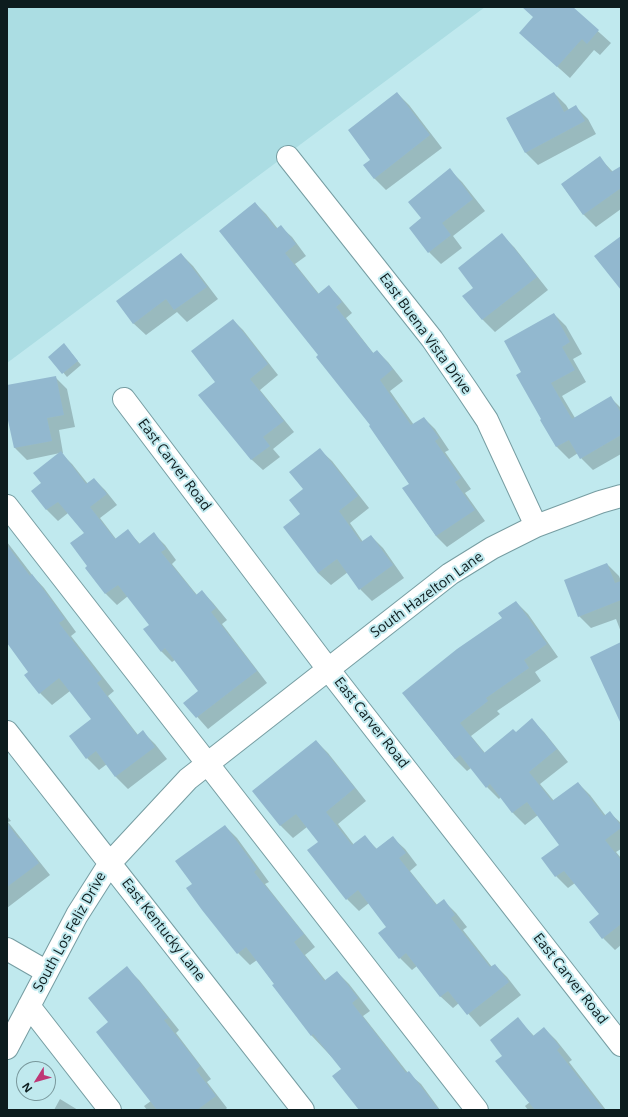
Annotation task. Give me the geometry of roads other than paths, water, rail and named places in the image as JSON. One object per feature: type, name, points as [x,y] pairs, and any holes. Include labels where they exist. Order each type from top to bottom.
[{"type":"street","name":"East Buena Vista Drive","points":[[288,157],[432,338],[467,390],[487,420],[536,526]]},
{"type":"street","name":"East Carver Road","points":[[124,399],[328,669],[621,1045]]},
{"type":"street","name":"South Hazelton Lane","points":[[328,669],[450,574],[492,548],[536,526],[600,502],[621,496]]},
{"type":"street","points":[[7,506],[477,1110]]},
{"type":"street","name":"South Los Feliz Drive","points":[[7,1048],[77,915],[110,863],[188,779],[328,669]]},
{"type":"street","name":"East Kentucky Lane","points":[[7,732],[303,1110]]},
{"type":"street","points":[[7,950],[47,972]]},
{"type":"street","points":[[29,1006],[110,1110]]}]
